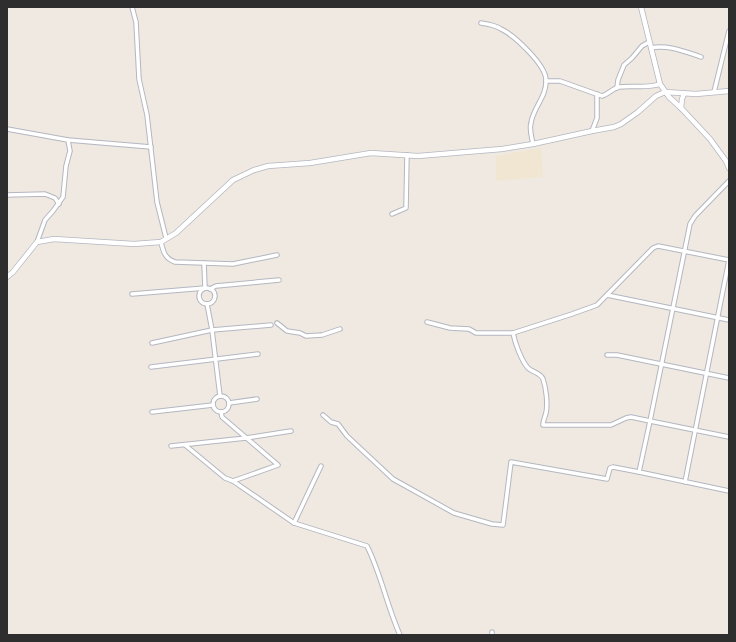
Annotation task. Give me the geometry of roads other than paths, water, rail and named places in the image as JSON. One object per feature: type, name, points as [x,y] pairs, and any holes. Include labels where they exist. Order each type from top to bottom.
[{"type":"street","points":[[132,7],[136,22],[139,79],[147,115],[157,202],[166,238]]},
{"type":"street","points":[[642,7],[660,84],[665,92],[710,139],[726,161],[729,168]]},
{"type":"street","points":[[481,23],[494,25],[503,29],[534,56],[541,67],[546,81],[542,99],[530,124],[533,144]]},
{"type":"street","points":[[714,92],[729,31]]},
{"type":"street","points":[[617,88],[618,80],[624,65],[642,46],[650,42]]},
{"type":"street","points":[[651,48],[657,46],[664,47],[701,56]]},
{"type":"street","points":[[546,81],[560,81],[602,96],[617,88],[652,87],[660,84]]},
{"type":"street","points":[[38,242],[54,239],[134,244],[161,242],[176,233],[233,180],[254,170],[268,166],[310,163],[371,153],[418,156],[502,149],[533,144],[614,127],[638,112],[656,96],[665,92],[684,94],[729,91]]},
{"type":"street","points":[[592,131],[597,118],[597,94]]},
{"type":"street","points":[[681,108],[684,94]]},
{"type":"street","points":[[7,129],[68,140],[151,148]]},
{"type":"street","points":[[7,276],[13,272],[38,242],[45,220],[63,197],[66,166],[70,151],[68,140]]},
{"type":"street","points":[[392,214],[406,208],[407,155]]},
{"type":"street","points":[[639,472],[690,224],[695,216],[729,181]]},
{"type":"street","points":[[7,195],[45,194],[55,198],[58,204]]},
{"type":"street","points":[[161,242],[163,252],[170,261],[233,264],[277,255]]},
{"type":"street","points":[[426,322],[450,328],[469,329],[476,333],[512,334],[597,305],[610,290],[653,248],[658,246],[729,260],[685,482]]},
{"type":"street","points":[[204,263],[205,288]]},
{"type":"street","points":[[210,289],[216,286],[279,280]]},
{"type":"street","points":[[132,294],[205,288],[214,292],[215,297],[212,302],[207,304],[202,303],[199,299],[200,291],[205,288]]},
{"type":"street","points":[[607,295],[729,320]]},
{"type":"street","points":[[207,304],[212,330],[220,396]]},
{"type":"street","points":[[277,323],[287,332],[300,333],[306,336],[325,334],[340,329]]},
{"type":"street","points":[[152,343],[212,330],[271,325]]},
{"type":"street","points":[[512,334],[527,367],[543,378],[546,394],[546,412],[543,419],[543,425],[612,425],[631,417],[729,437]]},
{"type":"street","points":[[151,367],[258,354]]},
{"type":"street","points":[[607,355],[617,355],[729,378]]},
{"type":"street","points":[[220,396],[226,398],[229,403],[228,408],[221,412],[216,411],[213,405],[214,399],[220,396]]},
{"type":"street","points":[[229,403],[257,399]]},
{"type":"street","points":[[152,412],[213,405]]},
{"type":"street","points":[[221,412],[222,417],[278,465],[233,481]]},
{"type":"street","points":[[323,415],[331,422],[338,424],[347,436],[394,479],[454,513],[492,524],[503,525],[511,462],[607,479],[610,468],[613,467],[729,491]]},
{"type":"street","points":[[171,446],[246,438],[291,431]]},
{"type":"street","points":[[186,445],[225,478],[233,481],[294,523],[367,546],[376,563],[394,622],[400,635]]},
{"type":"street","points":[[294,523],[321,466]]}]
